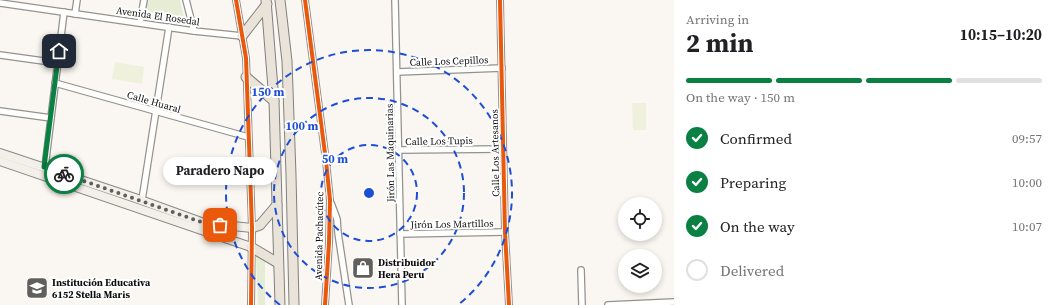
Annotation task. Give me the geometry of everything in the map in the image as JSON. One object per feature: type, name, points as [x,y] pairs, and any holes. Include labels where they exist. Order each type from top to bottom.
[{"type":"main road","points":[[280,0],[287,61],[294,305]]},
{"type":"main road","points":[[242,36],[267,2]]},
{"type":"main road","points":[[267,2],[274,101],[280,305]]},
{"type":"main road","points":[[246,77],[274,101]]},
{"type":"main road","points":[[276,176],[291,175]]},
{"type":"main road","points":[[252,228],[260,225],[277,205]]},
{"type":"main road","points":[[251,247],[278,263]]},
{"type":"street","points":[[75,14],[77,0]]},
{"type":"street","points":[[140,23],[144,0]]},
{"type":"street","points":[[186,0],[194,31]]},
{"type":"street","points":[[236,0],[246,58],[252,228],[251,305]]},
{"type":"street","name":"Avenida Pachacútec","points":[[305,0],[330,200],[325,305]]},
{"type":"street","name":"Jirón Las Maquinarias","points":[[395,0],[402,305]]},
{"type":"street","name":"Calle Los Artesanos","points":[[500,0],[505,232],[509,305]]},
{"type":"street","name":"Avenida El Rosedal","points":[[0,3],[10,2],[75,14],[194,31],[242,36]]},
{"type":"street","points":[[44,167],[64,12]]},
{"type":"street","points":[[142,200],[169,27]]},
{"type":"street","points":[[0,55],[58,63]]},
{"type":"street","name":"Calle Los Cepillos","points":[[397,72],[502,68]]},
{"type":"street","name":"Calle Huaral","points":[[55,83],[248,137]]},
{"type":"street","points":[[0,111],[51,118]]},
{"type":"street","name":"Calle Los Tupis","points":[[398,150],[503,149]]},
{"type":"street","points":[[0,153],[142,200],[204,223],[252,228]]},
{"type":"street","points":[[0,161],[251,247]]},
{"type":"street","points":[[330,200],[337,219],[349,305]]},
{"type":"street","points":[[234,241],[235,226]]},
{"type":"street","name":"Jirón Los Martillos","points":[[400,234],[505,232]]},
{"type":"street","points":[[581,270],[582,305]]},
{"type":"street","points":[[608,305],[674,302]]},
{"type":"green space","points":[[147,0],[180,0],[184,18],[181,19],[145,12]]},
{"type":"green space","points":[[115,62],[144,67],[142,84],[112,79]]},
{"type":"green space","points":[[632,103],[646,103],[646,130],[633,130]]},
{"type":"green space","points":[[256,256],[265,260],[265,305],[258,305]]},
{"type":"cycle path","points":[[236,0],[246,58],[252,228],[251,305]]},
{"type":"cycle path","points":[[305,0],[330,200],[325,305]]},
{"type":"cycle path","points":[[500,0],[505,232],[509,305]]},
{"type":"way so far","points":[[64,174],[204,223],[220,225]]},
{"type":"place","name":"Paradero Napo","points":[[220,225]]},
{"type":"place","name":"Distribuidor Hera Peru","points":[[363,268]]},
{"type":"place","name":"Institución Educativa 6152 Stella Maris","points":[[37,288]]},
{"type":"route","points":[[59,51],[44,167],[64,174]]}]
